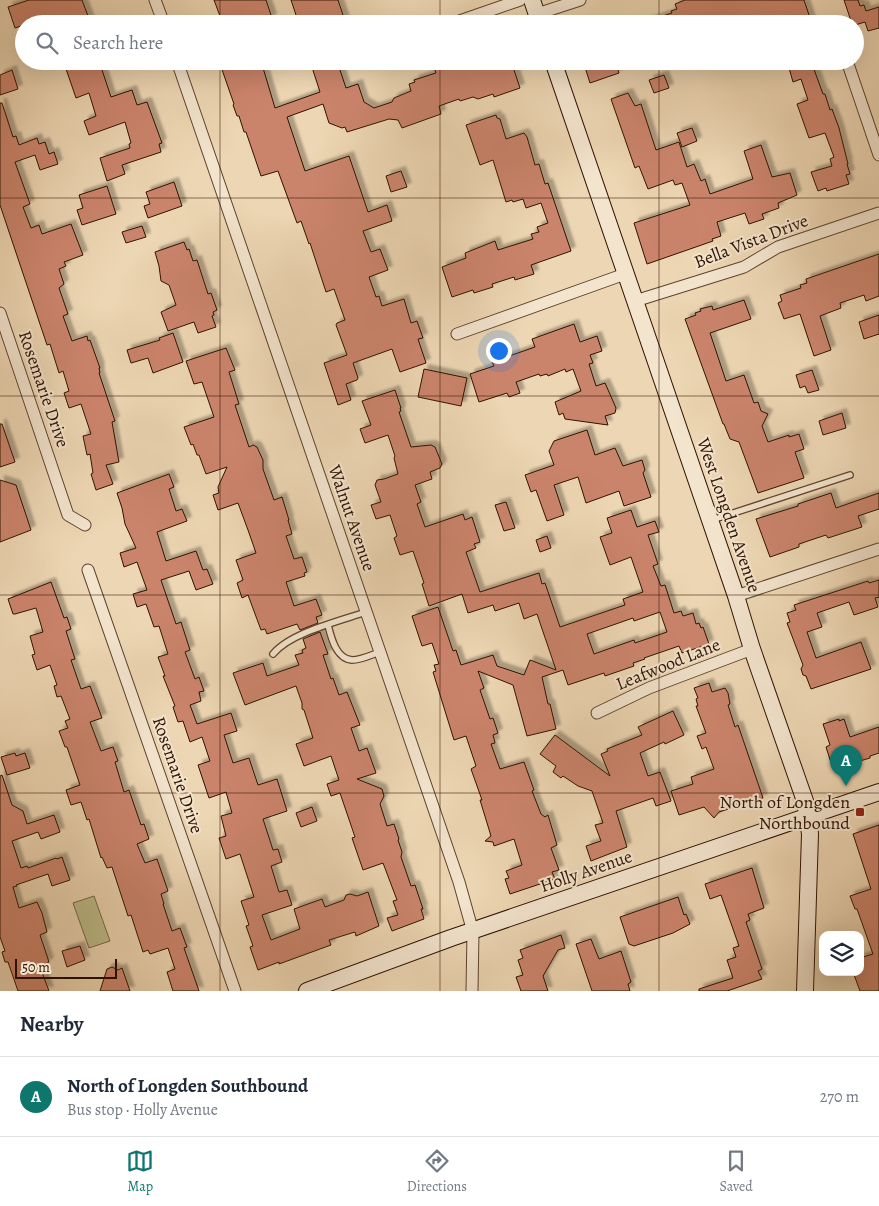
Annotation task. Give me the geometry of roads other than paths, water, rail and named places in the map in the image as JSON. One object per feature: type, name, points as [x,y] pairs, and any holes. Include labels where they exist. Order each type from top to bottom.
[{"type":"street","points":[[155,0],[161,15]]},
{"type":"street","points":[[476,15],[520,0]]},
{"type":"street","points":[[536,13],[580,0]]},
{"type":"street","name":"Walnut Avenue","points":[[180,70],[459,882],[472,932],[472,991]]},
{"type":"street","name":"West Longden Avenue","points":[[556,70],[805,801],[810,834],[805,991]]},
{"type":"street","points":[[850,70],[879,155]]},
{"type":"street","name":"Bella Vista Drive","points":[[635,300],[744,267],[778,247],[879,213]]},
{"type":"street","points":[[457,334],[625,274]]},
{"type":"street","name":"Rosemarie Drive","points":[[0,313],[68,515],[85,525]]},
{"type":"street","points":[[736,596],[879,549]]},
{"type":"street","name":"Rosemarie Drive","points":[[88,570],[235,991]]},
{"type":"street","name":"Leafwood Lane","points":[[597,713],[649,688],[752,649]]},
{"type":"street","name":"Holly Avenue","points":[[307,991],[472,932],[879,792]]},
{"type":"lane","points":[[710,520],[850,474]]},
{"type":"lane","points":[[273,654],[279,646],[295,637],[366,612]]},
{"type":"lane","points":[[328,624],[332,641],[342,656],[350,660],[380,652]]},
{"type":"place","name":"North of Longden Southbound","points":[[846,786]]},
{"type":"place","name":"North of Longden Northbound","points":[[860,812]]}]
